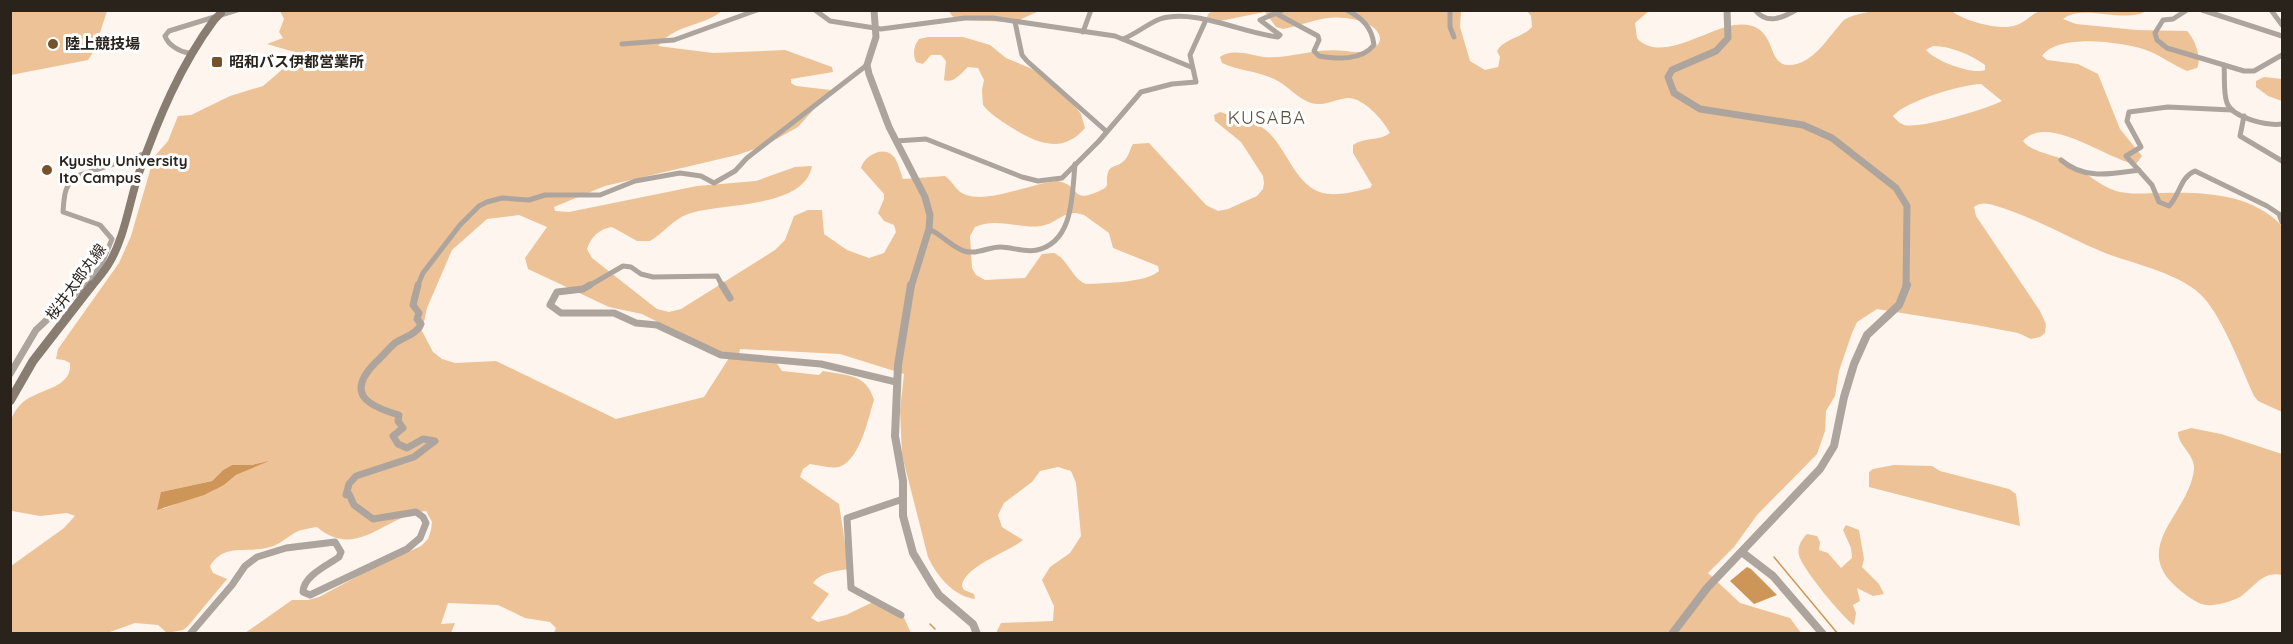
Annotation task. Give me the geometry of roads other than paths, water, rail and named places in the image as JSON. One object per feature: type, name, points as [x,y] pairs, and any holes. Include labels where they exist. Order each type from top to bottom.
[{"type":"main road","name":"桜井太郎丸線","points":[[10,400],[41,350],[108,265],[117,248],[127,210],[178,76],[189,53],[224,10]]},
{"type":"street","points":[[189,53],[167,41],[165,36],[169,31],[237,10]]},
{"type":"street","points":[[622,45],[674,40],[757,10]]},
{"type":"street","points":[[815,10],[830,21],[875,29],[913,27],[982,17],[1083,32],[1123,39],[1161,57],[1191,67]]},
{"type":"street","points":[[190,633],[232,585],[245,566],[257,557],[286,548],[335,542],[341,552],[339,557],[306,583],[303,590],[305,594],[310,595],[406,549],[420,538],[426,523],[423,517],[416,512],[373,519],[354,505],[349,494],[346,495],[350,484],[356,477],[414,457],[435,441],[423,439],[407,448],[400,446],[393,436],[403,428],[398,421],[399,415],[391,415],[384,408],[373,407],[362,396],[360,386],[368,369],[387,350],[419,329],[421,324],[417,319],[419,313],[413,304],[414,292],[423,273],[438,251],[479,206],[500,198],[529,200],[545,195],[600,195],[635,181],[680,173],[700,176],[714,183],[735,171],[747,158],[867,65],[875,46],[874,10]]},
{"type":"street","points":[[1083,32],[1091,10]]},
{"type":"street","points":[[1181,10],[1187,18]]},
{"type":"street","points":[[1123,39],[1137,34],[1156,19],[1169,17],[1187,18],[1278,37],[1280,35],[1277,31],[1260,20],[1283,10]]},
{"type":"street","points":[[1277,14],[1318,36],[1319,40],[1314,51],[1319,56],[1339,57],[1368,52],[1374,45],[1372,32],[1364,20],[1347,10]]},
{"type":"street","points":[[1449,10],[1449,23],[1454,37]]},
{"type":"street","points":[[1672,633],[1707,588],[1743,553],[1820,469],[1834,446],[1844,397],[1867,335],[1899,305],[1907,285],[1907,216],[1904,198],[1896,188],[1832,138],[1803,125],[1700,109],[1674,93],[1668,77],[1672,70],[1716,51],[1728,38],[1727,10]]},
{"type":"street","points":[[1755,10],[1760,17],[1771,20],[1780,19],[1796,10]]},
{"type":"street","points":[[2187,10],[2173,19],[2163,20],[2155,33],[2157,40],[2167,48],[2251,72],[2283,55]]},
{"type":"street","points":[[2202,10],[2283,36]]},
{"type":"street","points":[[2271,10],[2283,25]]},
{"type":"street","points":[[1015,22],[1022,55],[1026,61],[1106,131]]},
{"type":"street","points":[[896,141],[926,139],[1038,181],[1062,178],[1145,90],[1172,84],[1195,84],[1197,80],[1191,67],[1190,55],[1205,22]]},
{"type":"street","points":[[867,65],[896,141],[925,197],[929,210],[929,230],[911,285],[897,382],[895,436],[903,481],[903,516],[918,563],[939,595],[973,624],[978,633]]},
{"type":"street","points":[[2224,65],[2226,101],[2232,110]]},
{"type":"street","points":[[2283,124],[2270,125],[2232,110],[2156,107],[2129,112],[2126,117],[2141,147],[2126,156],[2152,185],[2159,202],[2169,206],[2173,203],[2184,178],[2195,171],[2267,206],[2279,214],[2283,222]]},
{"type":"street","points":[[2244,116],[2240,136],[2283,161]]},
{"type":"street","points":[[10,374],[37,329],[86,284],[111,247],[112,239],[100,225],[63,212],[68,184],[82,173],[148,153]]},
{"type":"street","points":[[2061,160],[2076,172],[2108,174],[2139,170]]},
{"type":"street","points":[[929,230],[938,232],[957,248],[971,253],[999,247],[1033,251],[1049,247],[1056,241],[1066,224],[1074,192],[1076,162]]},
{"type":"street","points":[[730,298],[717,276],[653,277],[641,274],[632,267],[623,266],[583,289],[557,292],[550,305],[561,313],[614,313],[636,323],[657,325],[721,355],[821,364],[897,382]]},
{"type":"street","points":[[901,615],[851,588],[847,518],[903,499]]},
{"type":"street","points":[[1743,553],[1773,576],[1824,633]]},
{"type":"waterway","points":[[1774,557],[1838,634]]},
{"type":"waterway","points":[[930,624],[935,629]]},
{"type":"place","name":"陸上競技場","points":[[53,44]]},
{"type":"place","name":"昭和バス伊都営業所","points":[[217,62]]},
{"type":"place","name":"Kyushu University Ito Campus","points":[[47,170]]},
{"type":"district","name":"KUSABA","points":[[1267,118]]}]
